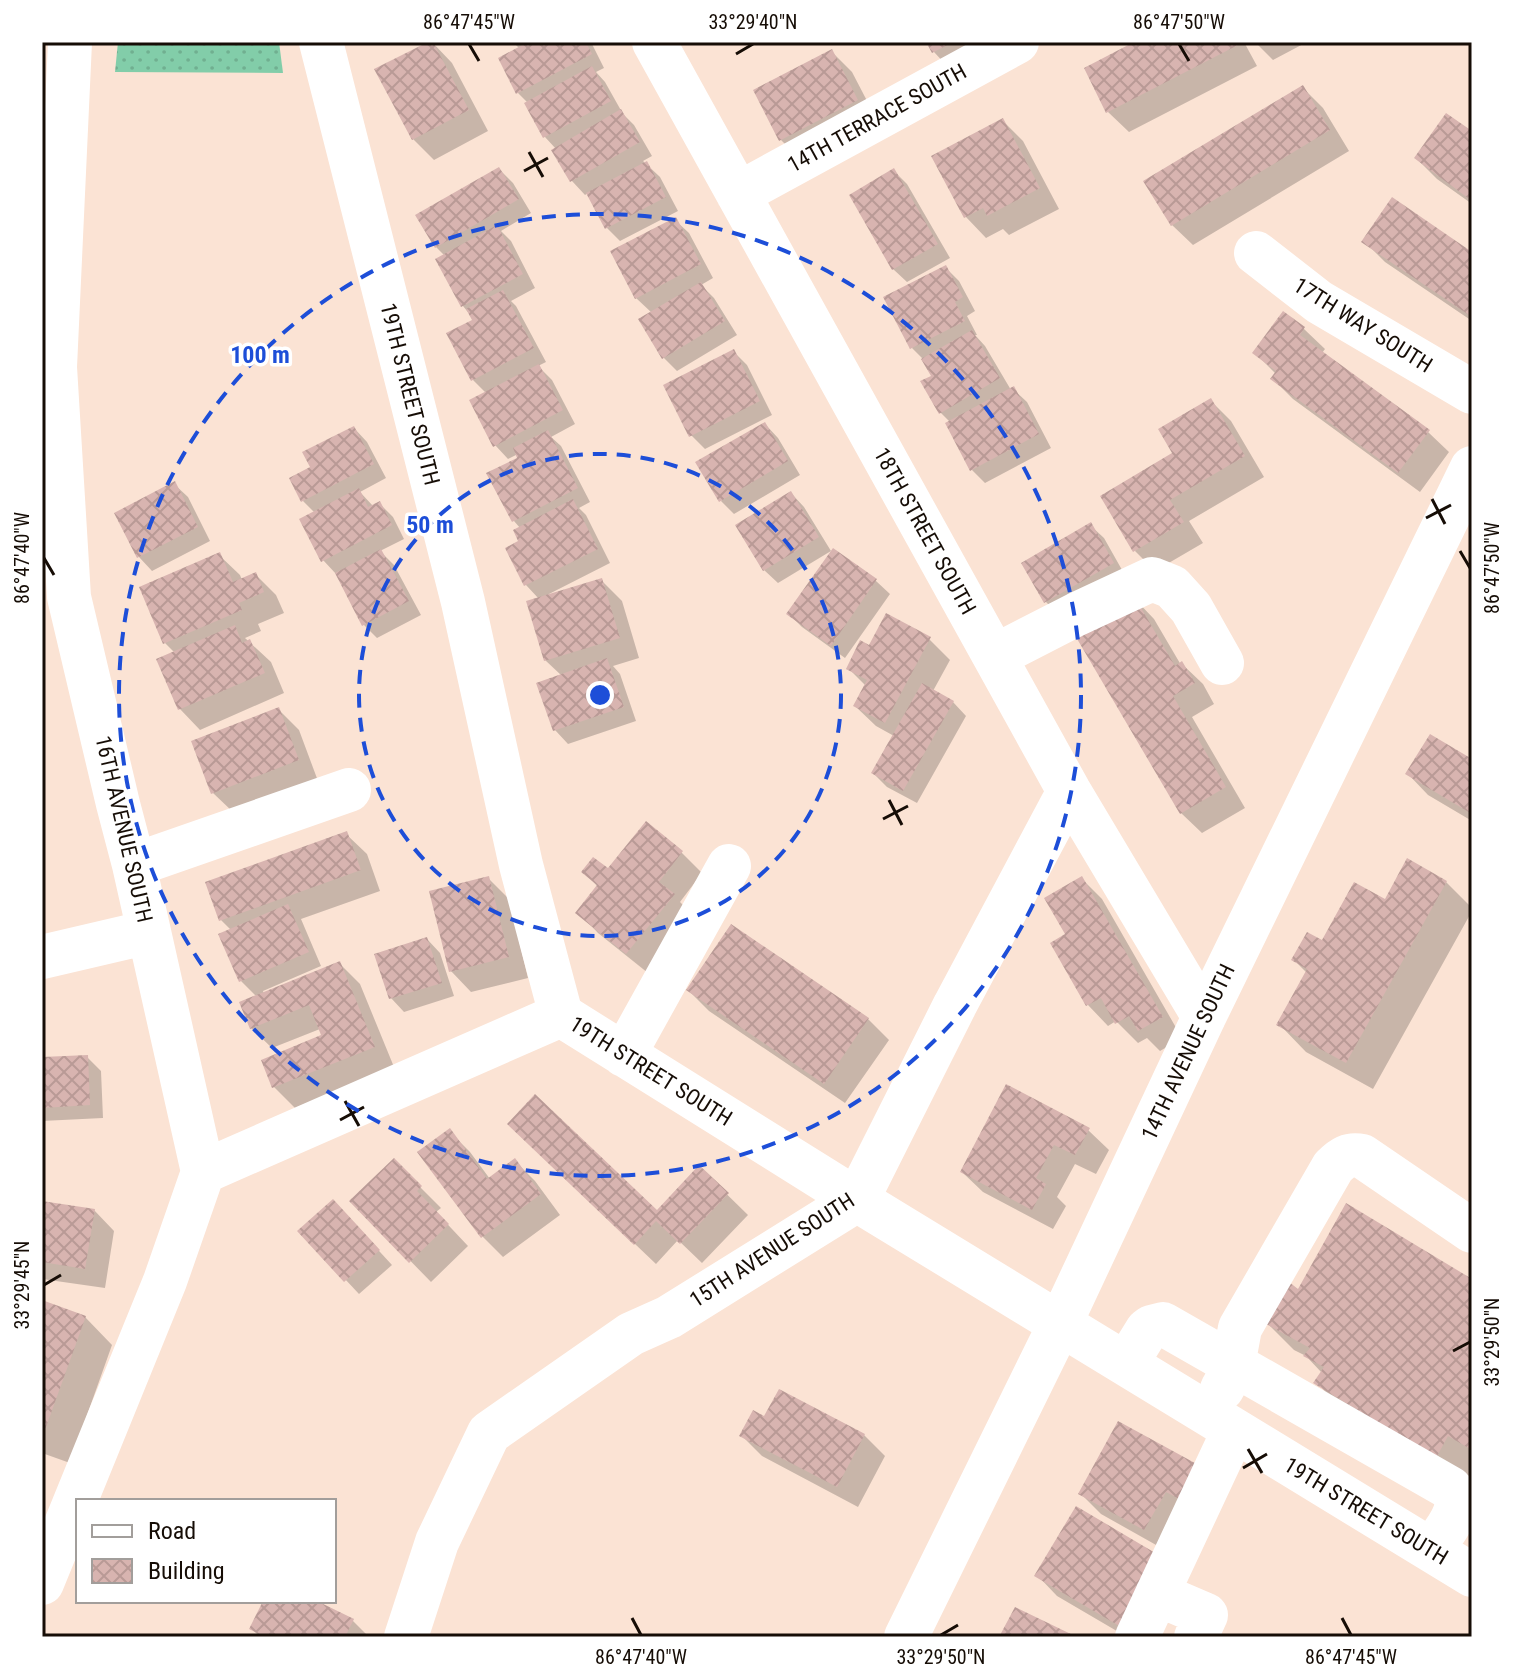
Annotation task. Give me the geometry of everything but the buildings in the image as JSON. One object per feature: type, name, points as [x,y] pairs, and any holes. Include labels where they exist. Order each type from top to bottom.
[{"type":"street","name":"16TH AVENUE SOUTH","points":[[70,42],[55,367],[69,597],[134,865],[203,1172]]},
{"type":"street","name":"19TH STREET SOUTH","points":[[321,42],[463,602],[521,865],[561,1015],[857,1200],[1472,1575]]},
{"type":"street","name":"18TH STREET SOUTH","points":[[654,42],[1069,791],[1204,1017]]},
{"type":"street","name":"14TH TERRACE SOUTH","points":[[738,194],[1017,42]]},
{"type":"street","name":"17TH WAY SOUTH","points":[[1256,253],[1319,302],[1472,392]]},
{"type":"street","name":"14TH AVENUE SOUTH","points":[[906,1637],[1472,468]]},
{"type":"street","points":[[995,656],[1152,579],[1172,587],[1191,608],[1222,663]]},
{"type":"street","points":[[134,865],[349,790]]},
{"type":"street","name":"15TH AVENUE SOUTH","points":[[406,1637],[437,1542],[489,1433],[631,1334],[669,1317],[857,1200],[955,1005],[1069,791]]},
{"type":"street","points":[[624,1055],[729,866]]},
{"type":"street","points":[[42,957],[149,932]]},
{"type":"street","points":[[76,1499],[165,1281],[203,1172],[561,1015]]},
{"type":"street","points":[[1137,1637],[1157,1594],[1221,1422],[1240,1328],[1333,1167],[1342,1158],[1353,1154],[1362,1156],[1472,1231]]},
{"type":"street","points":[[1126,1364],[1147,1330],[1163,1324],[1450,1488],[1455,1493],[1457,1507],[1431,1550]]},
{"type":"street","points":[[42,1583],[76,1500]]},
{"type":"street","points":[[1157,1594],[1206,1615],[1196,1637]]},
{"type":"green space","points":[[118,42],[279,42],[283,73],[115,72]]}]
